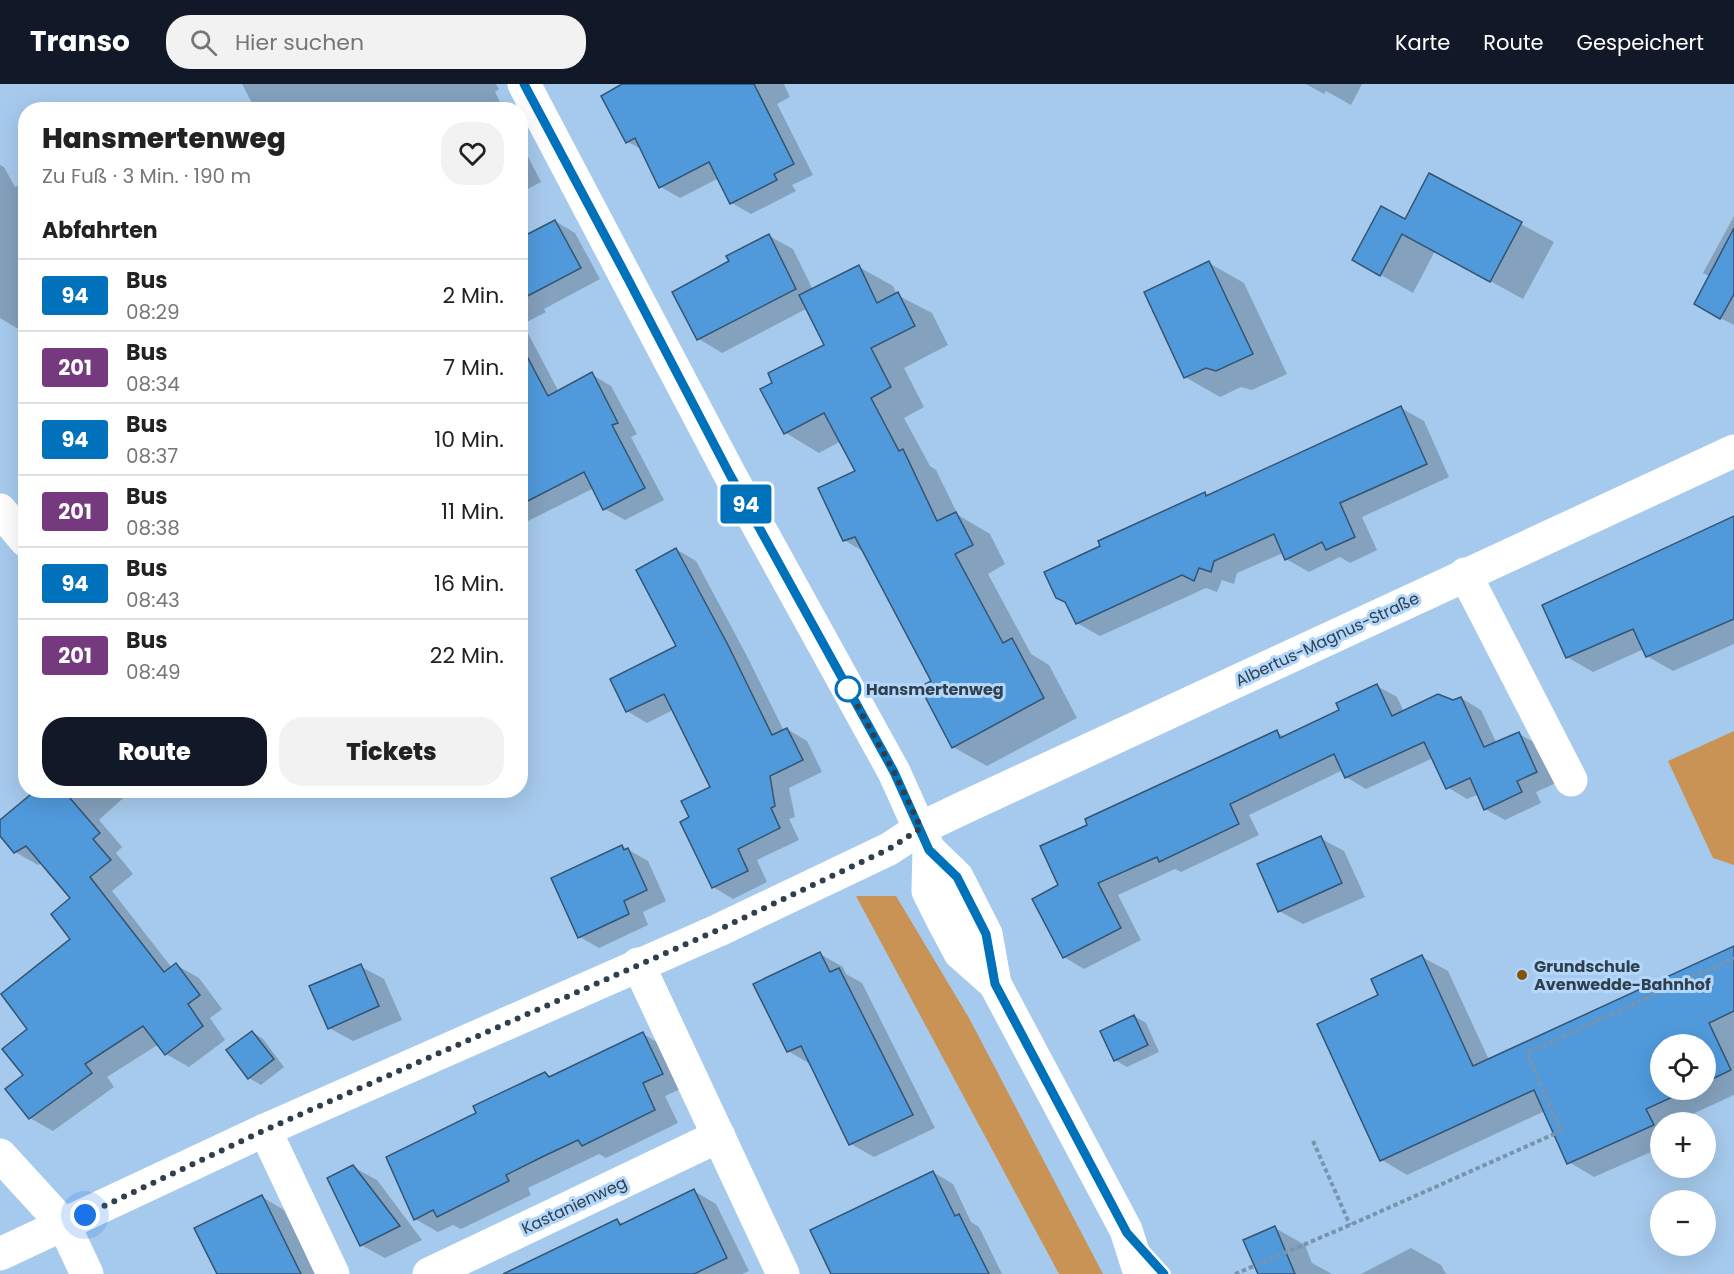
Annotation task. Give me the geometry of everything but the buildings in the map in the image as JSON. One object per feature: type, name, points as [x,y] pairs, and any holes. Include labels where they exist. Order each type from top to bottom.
[{"type":"street","points":[[524,84],[729,473],[894,772],[925,839],[957,877],[986,934],[995,984],[1127,1233],[1140,1274]]},
{"type":"street","name":"Albertus-Magnus-Straße","points":[[925,839],[1465,574],[1734,451]]},
{"type":"street","points":[[0,510],[18,531]]},
{"type":"street","points":[[1465,574],[1571,780]]},
{"type":"street","points":[[0,1254],[265,1130],[718,930],[889,849],[925,839]]},
{"type":"street","points":[[638,964],[783,1274]]},
{"type":"street","points":[[265,1130],[333,1274]]},
{"type":"street","name":"Kastanienweg","points":[[429,1274],[718,1136]]},
{"type":"street","points":[[0,1155],[64,1225],[87,1274]]},
{"type":"street","points":[[1127,1233],[1164,1274]]},
{"type":"path","points":[[1235,1274],[1561,1131],[1527,1053],[1734,958]]},
{"type":"path","points":[[1313,1141],[1350,1225]]},
{"type":"shaded area","points":[[1734,731],[1734,865],[1713,858],[1668,761]]},
{"type":"shaded area","points":[[856,896],[896,896],[969,1018],[1103,1274],[1059,1274]]},
{"type":"bus line","name":"94","points":[[524,84],[729,473],[894,772],[929,850],[957,877],[986,934],[995,984],[1127,1233],[1164,1274]]},
{"type":"place","name":"Hansmertenweg","points":[[848,689]]},
{"type":"place","name":"Grundschule Avenwedde-Bahnhof","points":[[1522,975]]},
{"type":"route","points":[[85,1215],[265,1130],[718,930],[889,849],[921,828],[894,772],[848,689]]}]
